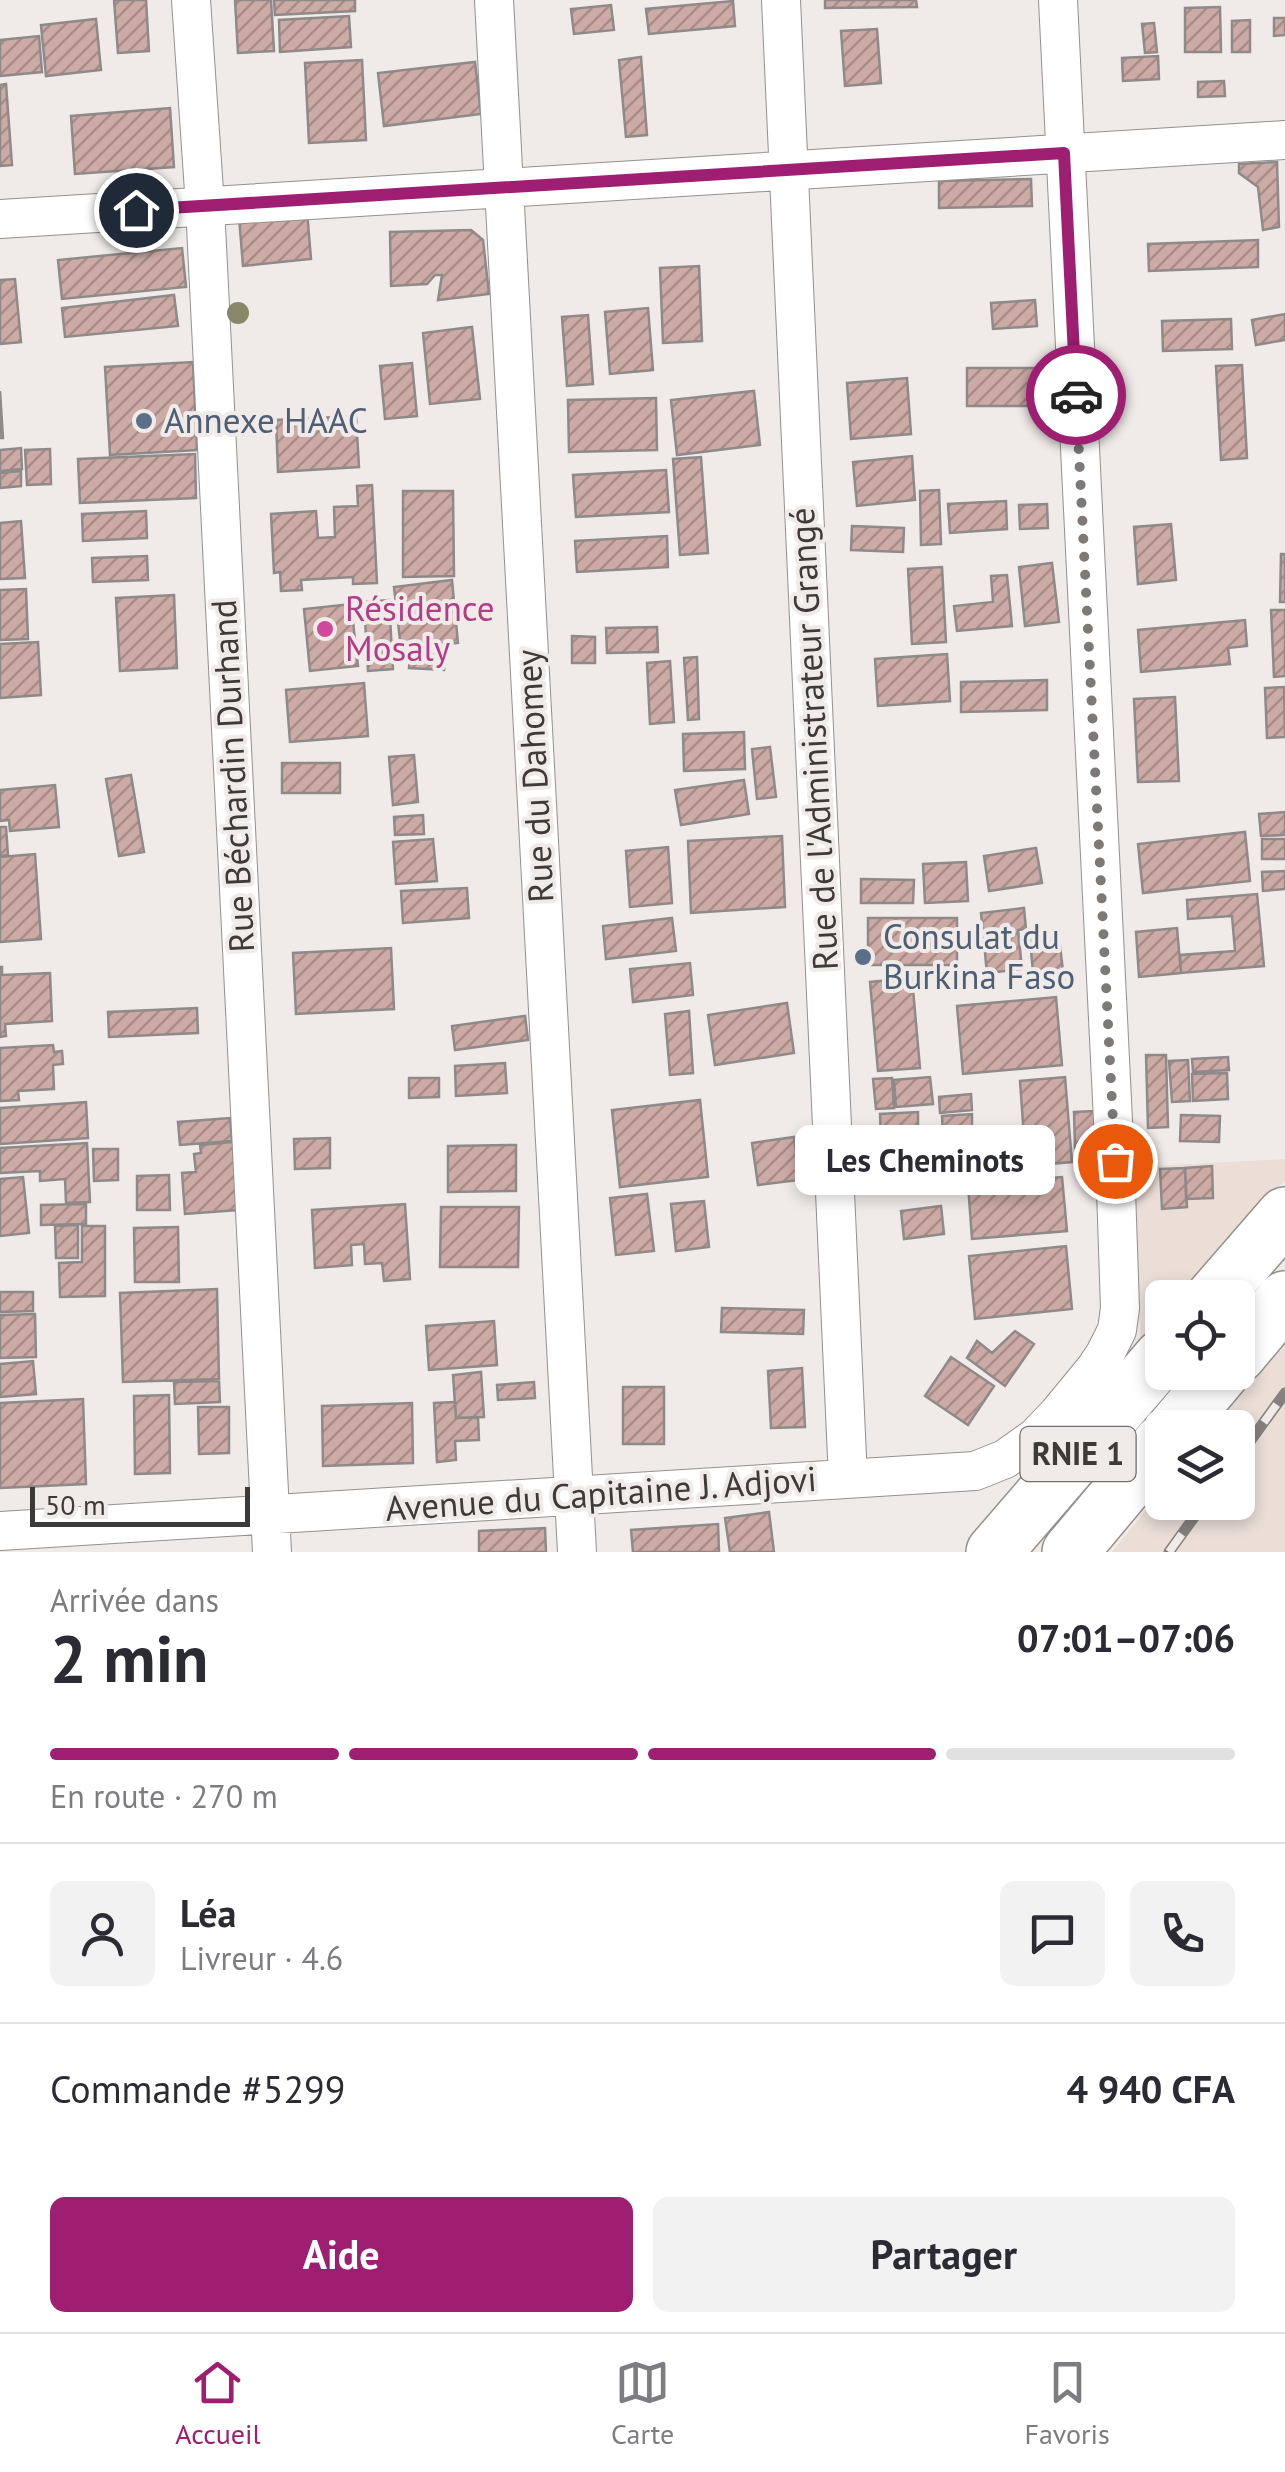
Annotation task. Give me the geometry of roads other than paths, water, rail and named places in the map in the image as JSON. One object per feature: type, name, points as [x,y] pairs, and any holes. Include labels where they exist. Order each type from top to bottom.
[{"type":"highway","points":[[1229,1280],[1285,1215]]},
{"type":"highway","points":[[1255,1334],[1285,1299]]},
{"type":"highway","name":"RNIE 1","points":[[994,1552],[1145,1376]]},
{"type":"highway","name":"RNIE 1","points":[[1190,1410],[1207,1390]]},
{"type":"highway","name":"RNIE 1","points":[[1075,1548],[1145,1463]]},
{"type":"street","name":"Rue Béchardin Durhand","points":[[191,0],[205,206],[272,1552]]},
{"type":"street","name":"Rue du Dahomey","points":[[494,0],[576,1552]]},
{"type":"street","name":"Rue de l'Administrateur Grangé","points":[[780,0],[848,1479]]},
{"type":"street","points":[[1058,0],[1064,153]]},
{"type":"street","points":[[0,219],[1285,140]]},
{"type":"street","name":"Avenue du Capitaine J. Adjovi","points":[[0,1530],[975,1471],[1005,1459],[1036,1437],[1096,1369],[1116,1330],[1120,1308],[1064,153]]},
{"type":"railway","points":[[1255,1434],[1285,1393]]},
{"type":"railway","points":[[1169,1552],[1192,1520]]},
{"type":"place","name":"Annexe HAAC","points":[[144,421]]},
{"type":"place","name":"Résidence Mosaly","points":[[325,629]]},
{"type":"place","name":"Consulat du Burkina Faso","points":[[863,957]]},
{"type":"place","name":"Les Cheminots","points":[[1115,1161]]}]
